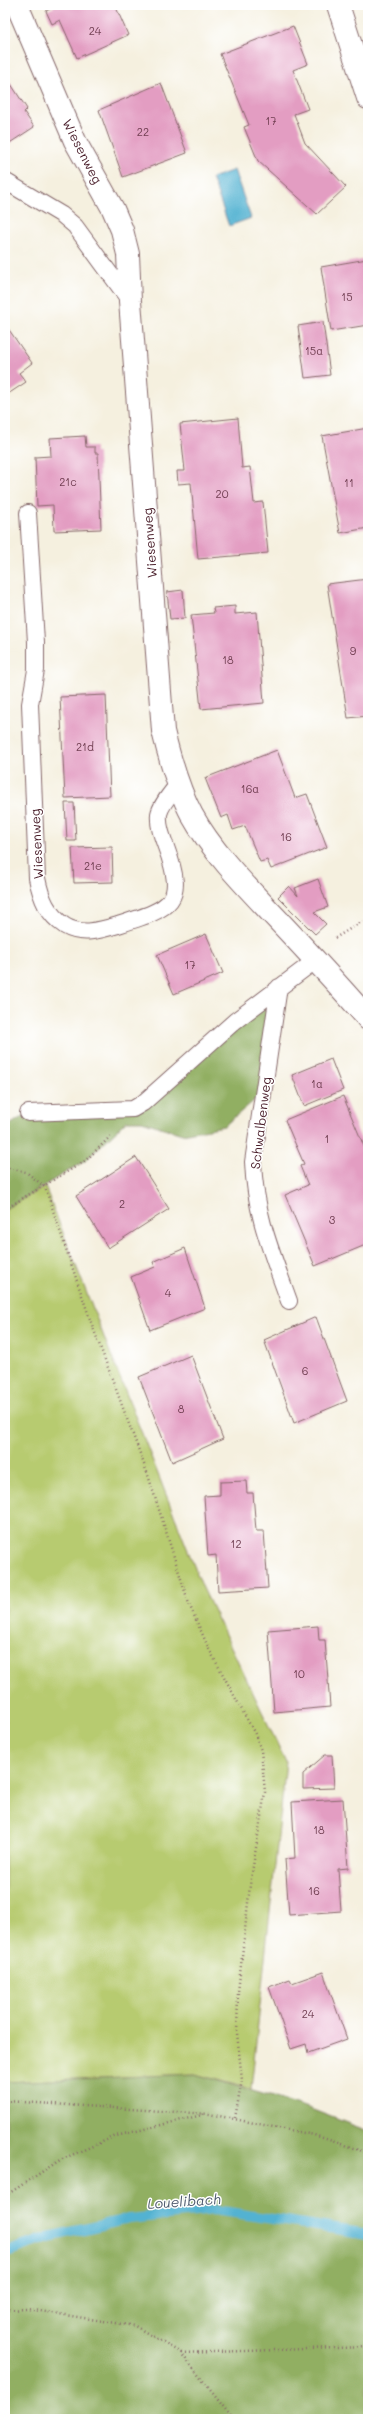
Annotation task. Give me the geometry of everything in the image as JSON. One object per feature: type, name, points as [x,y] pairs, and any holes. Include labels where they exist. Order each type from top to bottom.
[{"type":"street","name":"Wiesenweg","points":[[17,5],[75,141],[113,208],[122,230],[128,254],[130,301],[164,732],[170,760],[178,784],[202,832],[247,887],[316,960],[368,1019]]},
{"type":"street","points":[[338,5],[368,98]]},
{"type":"lane","points":[[5,181],[62,215],[75,226],[130,301]]},
{"type":"lane","name":"Wiesenweg","points":[[28,512],[36,642],[36,670],[30,704],[37,878],[40,897],[55,918],[66,927],[79,931],[95,932],[149,915],[164,906],[172,898],[177,886],[175,872],[159,826],[159,813],[178,784]]},
{"type":"lane","points":[[28,1112],[133,1109],[143,1103],[235,1021],[316,960]]},
{"type":"lane","name":"Schwalbenweg","points":[[279,987],[255,1136],[253,1168],[258,1214],[289,1301]]},
{"type":"path","points":[[338,935],[368,918]]},
{"type":"path","points":[[5,1209],[45,1187],[85,1161],[143,1103]]},
{"type":"path","points":[[5,1167],[26,1172],[45,1187],[91,1322],[148,1475],[189,1604],[209,1649],[255,1734],[260,1750],[265,1792],[250,1885],[238,1992],[237,2033],[242,2080],[236,2118]]},
{"type":"path","points":[[5,2100],[209,2114],[236,2118],[314,2136],[368,2153]]},
{"type":"path","points":[[5,2196],[60,2160],[116,2136],[209,2114]]},
{"type":"path","points":[[5,2310],[27,2309],[135,2326],[181,2353],[233,2419]]},
{"type":"path","points":[[181,2353],[368,2347]]},
{"type":"green space","points":[[279,987],[262,1094],[224,1126],[182,1134],[142,1121],[126,1121],[85,1161],[5,1209],[5,1128],[28,1113],[133,1109]]},
{"type":"green space","points":[[45,1187],[202,1586],[286,1762],[251,2089],[195,2074],[5,2082],[5,1209]]},
{"type":"green space","points":[[195,2074],[300,2105],[368,2131],[368,2419],[5,2419],[5,2082]]},
{"type":"water","points":[[234,170],[251,218],[229,226],[212,178]]},
{"type":"building","points":[[53,5],[115,5],[128,35],[77,58],[60,20],[52,24],[46,11],[54,7]]},
{"type":"building","points":[[293,26],[308,64],[293,70],[308,109],[294,114],[305,143],[346,187],[317,214],[258,161],[244,127],[249,125],[220,54]]},
{"type":"building","points":[[9,81],[27,109],[24,112],[34,127],[5,146],[5,84]]},
{"type":"building","points":[[161,83],[187,153],[123,177],[99,110]]},
{"type":"building","points":[[367,259],[368,325],[331,331],[321,267]]},
{"type":"building","points":[[323,322],[330,375],[305,378],[298,326]]},
{"type":"building","points":[[5,324],[32,363],[19,373],[26,382],[5,396]]},
{"type":"building","points":[[238,418],[242,468],[250,467],[254,503],[263,502],[268,553],[198,559],[191,483],[178,484],[177,471],[185,471],[180,424]]},
{"type":"building","points":[[368,428],[368,528],[340,533],[322,436]]},
{"type":"building","points":[[85,436],[86,447],[95,447],[95,453],[98,453],[101,529],[54,531],[53,505],[37,506],[35,457],[51,456],[50,438]]},
{"type":"building","points":[[368,579],[368,716],[348,718],[327,584]]},
{"type":"building","points":[[183,590],[185,618],[170,619],[167,592]]},
{"type":"building","points":[[235,606],[235,614],[257,612],[264,703],[201,709],[191,615],[214,613],[213,608]]},
{"type":"building","points":[[106,695],[110,796],[65,798],[60,697]]},
{"type":"building","points":[[277,750],[295,798],[307,794],[327,847],[271,869],[267,860],[260,862],[245,826],[233,830],[228,815],[221,818],[205,778]]},
{"type":"building","points":[[65,803],[74,803],[76,841],[67,841]]},
{"type":"building","points":[[112,847],[113,882],[74,883],[72,848]]},
{"type":"building","points":[[318,879],[328,907],[314,912],[326,924],[315,934],[278,897],[289,886],[298,896],[295,888]]},
{"type":"building","points":[[206,934],[223,973],[174,994],[157,955]]},
{"type":"building","points":[[331,1059],[343,1090],[304,1106],[292,1075]]},
{"type":"building","points":[[343,1096],[368,1156],[368,1244],[315,1266],[285,1195],[308,1185],[300,1166],[304,1164],[285,1120]]},
{"type":"building","points":[[136,1157],[169,1209],[108,1248],[76,1196]]},
{"type":"building","points":[[185,1248],[205,1308],[150,1330],[131,1277],[155,1267],[153,1262]]},
{"type":"building","points":[[316,1317],[347,1401],[294,1423],[264,1340]]},
{"type":"building","points":[[191,1355],[223,1439],[172,1462],[139,1377]]},
{"type":"building","points":[[246,1481],[247,1493],[253,1493],[256,1531],[264,1531],[268,1588],[218,1591],[216,1555],[208,1556],[204,1496],[220,1495],[220,1482]]},
{"type":"building","points":[[318,1626],[319,1640],[325,1640],[330,1707],[274,1712],[268,1630]]},
{"type":"building","points":[[325,1755],[332,1755],[334,1788],[303,1789],[303,1774]]},
{"type":"building","points":[[343,1799],[348,1868],[338,1869],[341,1911],[289,1915],[285,1859],[295,1858],[292,1802]]},
{"type":"building","points":[[323,1972],[347,2039],[308,2053],[306,2044],[291,2049],[269,1987],[290,1979],[292,1983]]},
{"type":"waterway","name":"Louelibach","points":[[5,2253],[48,2237],[129,2219],[215,2210],[368,2234]]}]
